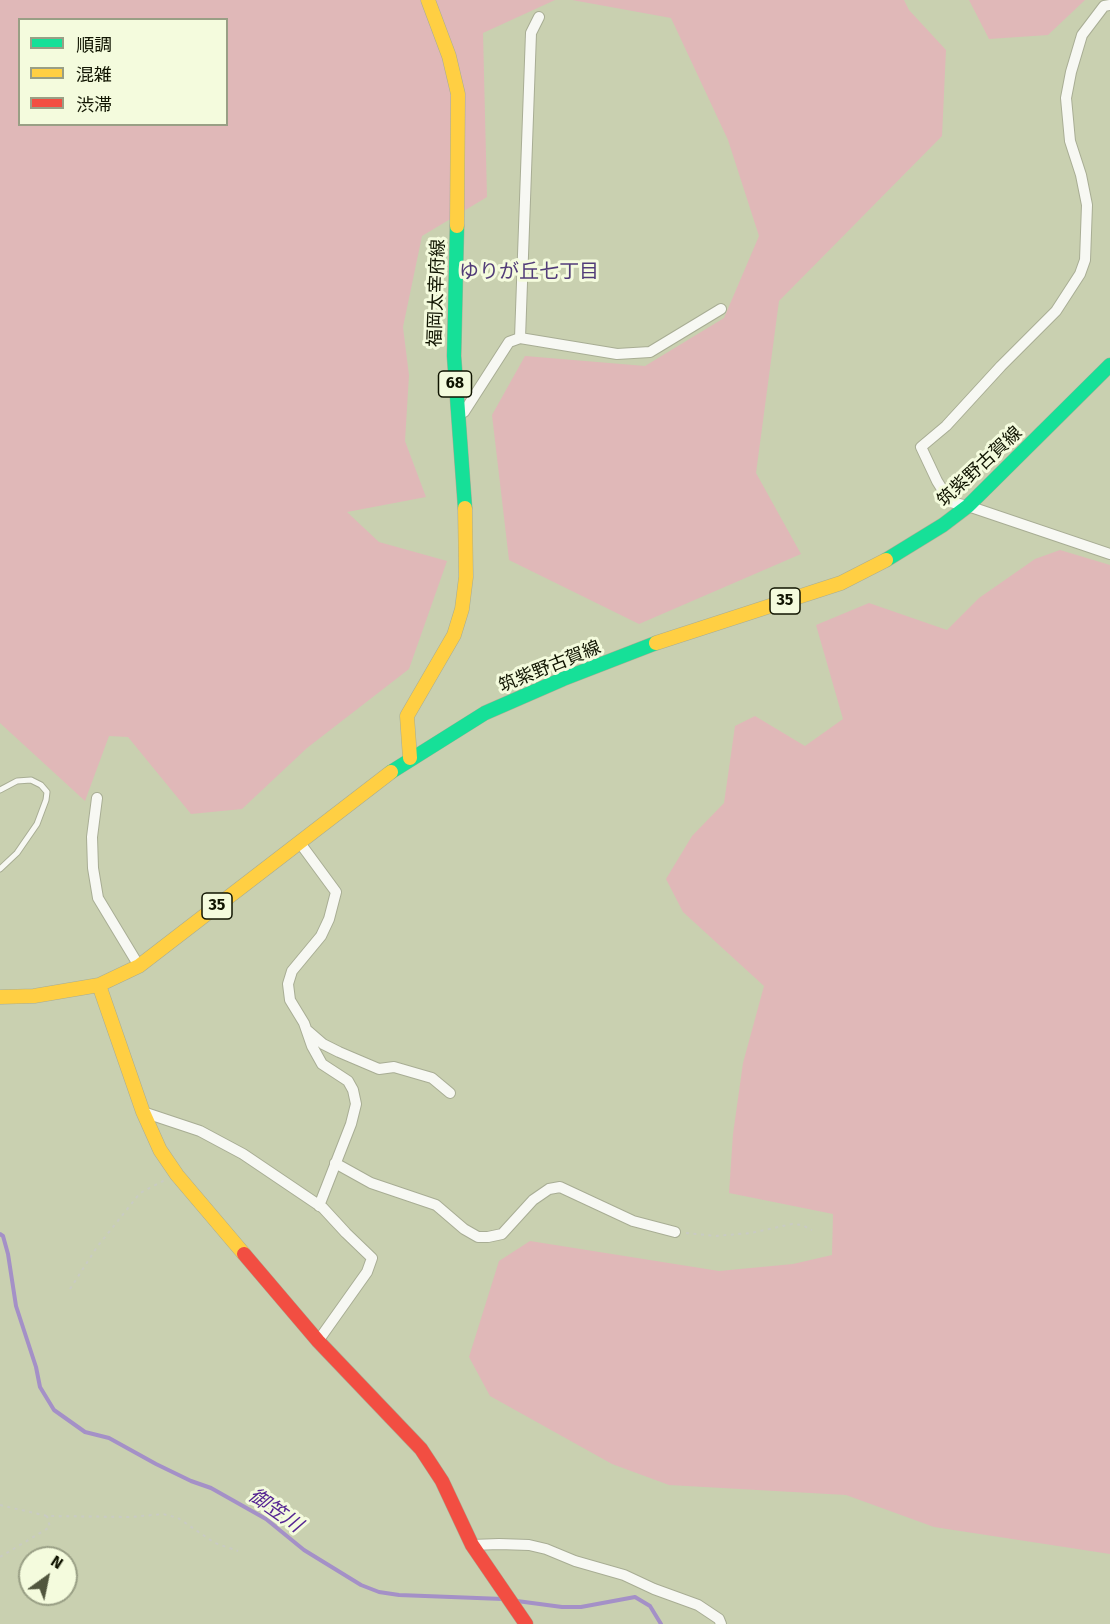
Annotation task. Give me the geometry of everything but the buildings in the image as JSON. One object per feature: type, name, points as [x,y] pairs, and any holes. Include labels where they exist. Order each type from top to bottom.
[{"type":"main road","name":"福岡太宰府線","points":[[410,758],[407,716],[454,634],[462,609],[466,577],[466,525],[454,356],[458,94],[449,56],[428,0]]},
{"type":"main road","name":"筑紫野古賀線","points":[[0,997],[34,996],[99,985],[140,966],[372,785],[410,758],[485,713],[563,679],[659,642],[841,583],[900,554],[968,506],[1110,365]]},
{"type":"main road","points":[[99,985],[143,1112],[160,1150],[177,1175],[318,1341],[421,1449],[442,1481],[472,1545],[522,1620]]},
{"type":"street","points":[[1110,5],[1104,6],[1082,35],[1066,98],[1070,141],[1081,175],[1087,205],[1085,260],[1080,274],[1056,311],[946,426],[921,447],[950,502],[1110,554]]},
{"type":"street","points":[[520,338],[531,33],[538,17]]},
{"type":"street","points":[[457,415],[464,412],[509,342],[520,338],[617,354],[650,352],[721,309]]},
{"type":"street","points":[[97,798],[92,837],[93,868],[98,898],[140,966]]},
{"type":"street","points":[[300,843],[336,892],[329,920],[321,936],[292,970],[288,984],[290,1000],[322,1064],[348,1081],[356,1104],[351,1124],[319,1206]]},
{"type":"street","points":[[306,1029],[323,1044],[339,1052],[379,1069],[394,1067],[432,1078],[450,1093]]},
{"type":"street","points":[[143,1112],[200,1131],[243,1154],[319,1206],[372,1258],[368,1272],[318,1341]]},
{"type":"street","points":[[335,1163],[371,1183],[436,1204],[464,1229],[478,1237],[502,1233],[533,1200],[549,1189],[560,1187],[633,1221],[675,1232]]},
{"type":"street","points":[[472,1545],[529,1545],[546,1549],[575,1562],[624,1575],[698,1605],[711,1612],[721,1624]]},
{"type":"lane","points":[[0,790],[17,781],[31,780],[41,785],[47,792],[37,824],[17,853],[0,869]]},
{"type":"path","points":[[70,1289],[97,1247],[140,1193],[177,1175]]},
{"type":"path","points":[[675,1232],[716,1236],[751,1233],[792,1224],[802,1225],[812,1230]]},
{"type":"path","points":[[0,1505],[47,1516],[132,1517],[164,1514],[178,1518],[215,1543],[238,1551]]},
{"type":"path","points":[[0,1557],[50,1527],[47,1516]]},
{"type":"shaded area","points":[[0,0],[555,0],[483,33],[487,197],[422,236],[403,327],[409,375],[405,441],[426,497],[347,512],[379,542],[447,561],[409,669],[307,748],[242,809],[191,814],[128,737],[109,736],[85,801],[0,723]]},
{"type":"shaded area","points":[[572,0],[904,0],[909,10],[946,50],[942,136],[779,301],[756,473],[801,554],[639,624],[509,560],[492,415],[525,356],[645,366],[724,318],[759,236],[728,140],[671,18]]},
{"type":"shaded area","points":[[969,0],[1085,0],[1048,35],[989,39]]},
{"type":"shaded area","points":[[1060,550],[1110,565],[1110,1554],[934,1527],[846,1495],[669,1485],[612,1464],[490,1396],[469,1357],[499,1261],[530,1241],[719,1271],[793,1264],[832,1255],[833,1214],[729,1193],[733,1134],[743,1063],[764,986],[683,912],[666,879],[692,836],[724,803],[735,726],[755,716],[805,746],[843,719],[816,625],[869,603],[947,630],[979,598],[1035,559]]},
{"type":"waterway","name":"御笠川","points":[[0,1234],[3,1236],[8,1254],[16,1306],[36,1367],[40,1387],[54,1410],[85,1432],[109,1438],[156,1464],[211,1488],[266,1519],[304,1550],[361,1585],[379,1592],[399,1595],[503,1599]]},
{"type":"waterway","name":"御笠川","points":[[517,1601],[581,1607],[635,1597],[650,1606],[661,1624]]},
{"type":"traffic: fast","points":[[457,226],[454,356],[465,508]]},
{"type":"traffic: fast","points":[[886,560],[943,525],[968,506],[1110,365]]},
{"type":"traffic: fast","points":[[391,772],[485,713],[563,679],[656,643]]},
{"type":"traffic: slow","points":[[428,0],[449,56],[458,94],[457,226]]},
{"type":"traffic: slow","points":[[410,758],[407,716],[454,635],[462,609],[466,577],[465,508]]},
{"type":"traffic: slow","points":[[656,643],[841,583],[886,560]]},
{"type":"traffic: slow","points":[[0,997],[34,996],[99,985],[139,966],[391,772]]},
{"type":"traffic: slow","points":[[99,985],[143,1112],[160,1150],[177,1175],[244,1254]]},
{"type":"traffic: jam","points":[[244,1254],[318,1341],[421,1449],[442,1481],[472,1545],[526,1624]]},
{"type":"district","name":"ゆりが丘七丁目","points":[[529,272]]}]
